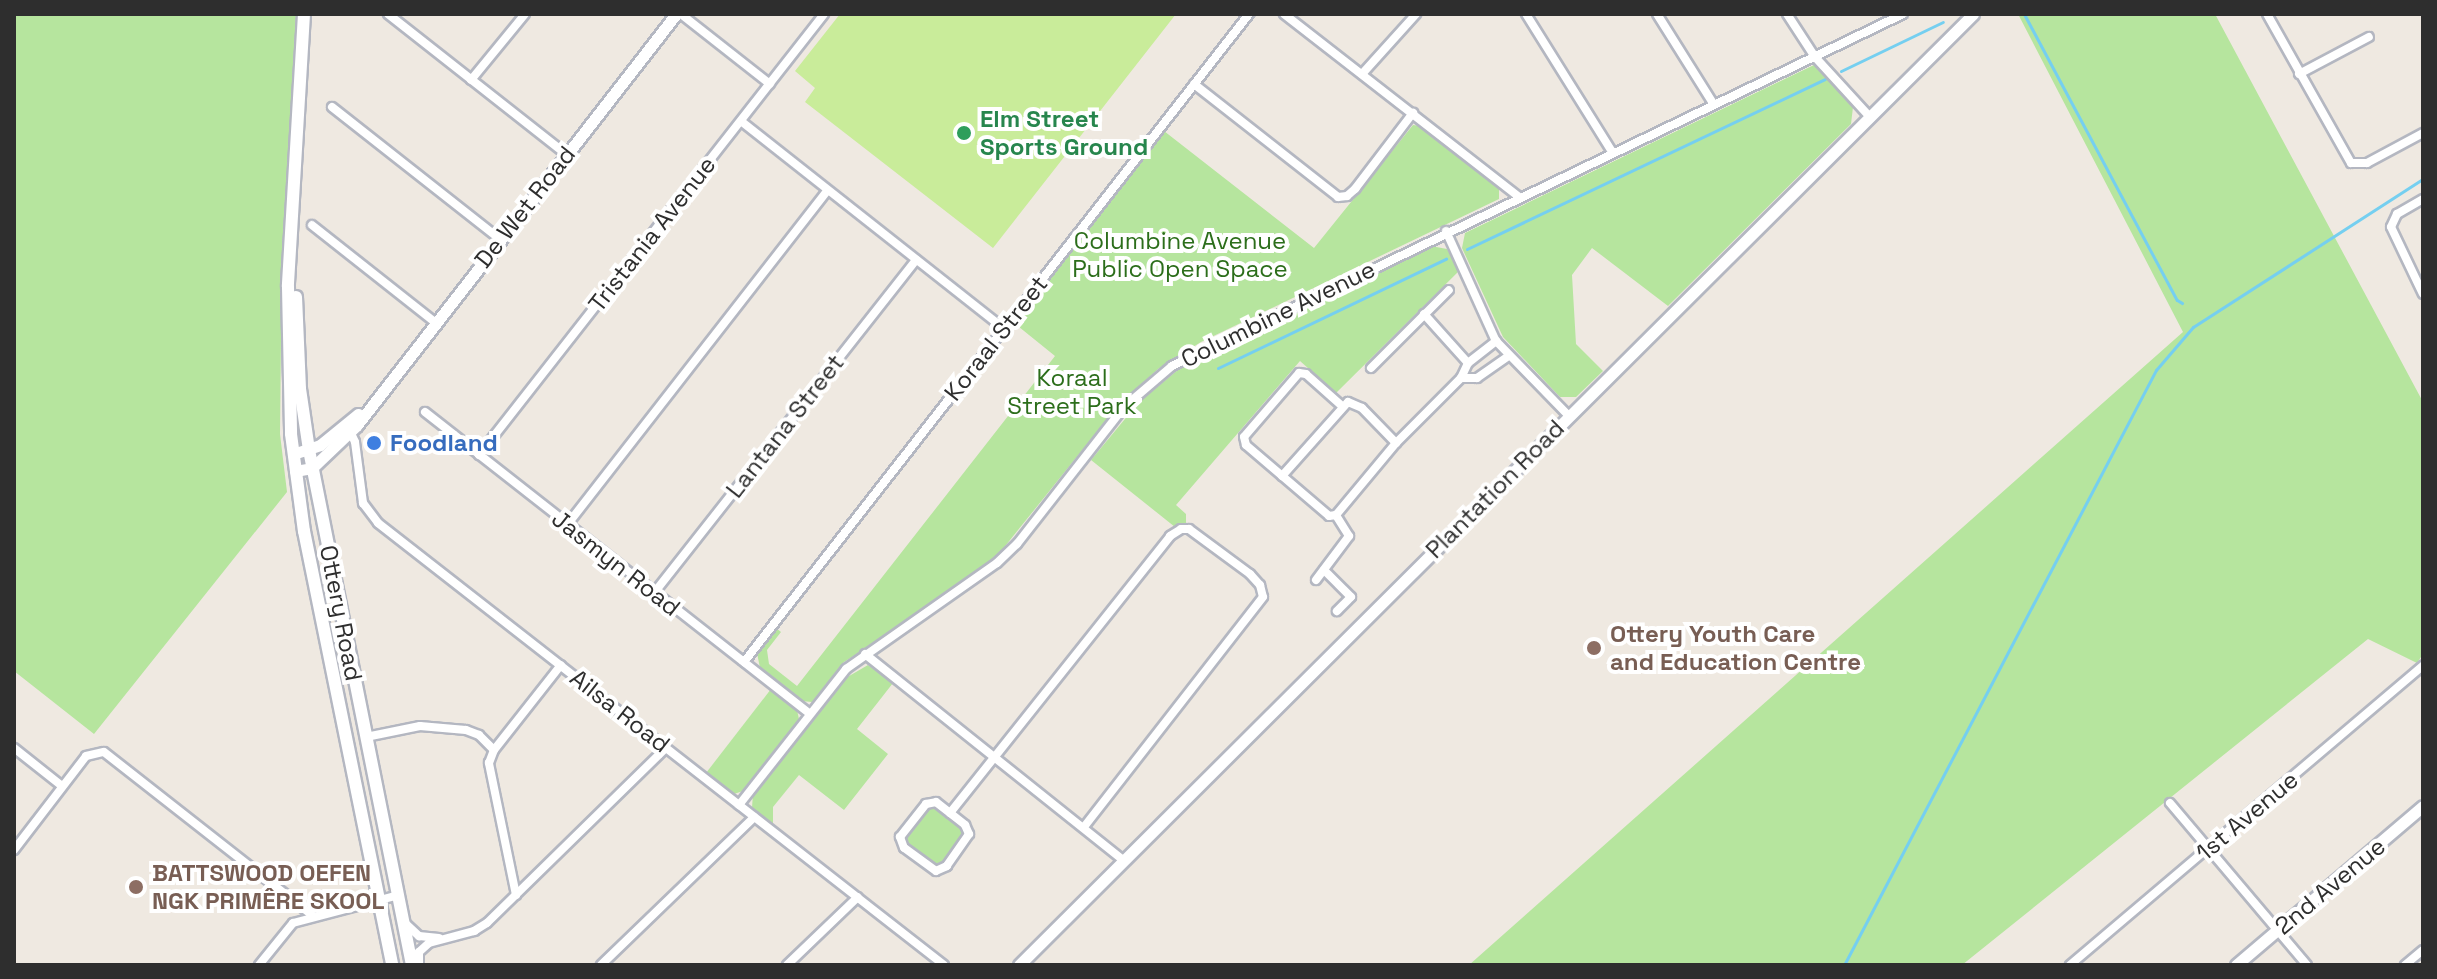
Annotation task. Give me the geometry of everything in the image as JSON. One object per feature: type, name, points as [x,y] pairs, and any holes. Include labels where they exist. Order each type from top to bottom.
[{"type":"main road","name":"Ottery Road","points":[[304,14],[287,336],[293,454],[392,965]]},
{"type":"main road","name":"Ottery Road","points":[[292,258],[300,389],[312,468],[412,965]]},
{"type":"street","points":[[388,14],[566,154]]},
{"type":"street","points":[[471,80],[525,14]]},
{"type":"street","points":[[678,14],[770,84]]},
{"type":"street","name":"De Wet Road","points":[[312,468],[373,400],[678,14]]},
{"type":"street","name":"Tristania Avenue","points":[[479,455],[824,14]]},
{"type":"street","name":"Koraal Street","points":[[744,662],[1249,14]]},
{"type":"street","points":[[1284,14],[1520,198]]},
{"type":"street","points":[[1362,74],[1416,14]]},
{"type":"street","points":[[1526,14],[1613,153]]},
{"type":"street","points":[[1657,14],[1714,105]]},
{"type":"street","points":[[1787,14],[1815,57],[1870,117]]},
{"type":"street","name":"Columbine Avenue","points":[[739,805],[846,669],[950,600],[997,563],[1017,544],[1124,407],[1164,372],[1197,351],[1903,14]]},
{"type":"street","name":"Plantation Road","points":[[1019,965],[1973,14]]},
{"type":"street","points":[[2267,14],[2351,163],[2367,163],[2423,133]]},
{"type":"street","points":[[2299,74],[2369,37]]},
{"type":"street","points":[[1194,84],[1338,197],[1347,196],[1355,189],[1413,113]]},
{"type":"street","points":[[332,107],[500,239]]},
{"type":"street","points":[[741,121],[1003,328]]},
{"type":"street","points":[[567,525],[827,191]]},
{"type":"street","points":[[2423,199],[2397,214],[2391,227],[2423,294]]},
{"type":"street","points":[[312,225],[435,322]]},
{"type":"street","points":[[1446,231],[1496,341],[1569,416]]},
{"type":"street","name":"Lantana Street","points":[[654,593],[916,260]]},
{"type":"street","points":[[1371,368],[1449,290]]},
{"type":"street","points":[[1424,314],[1468,363]]},
{"type":"street","points":[[1336,515],[1396,443],[1461,378],[1468,363],[1496,341]]},
{"type":"street","points":[[1461,378],[1477,378],[1508,356]]},
{"type":"street","points":[[1336,515],[1326,514],[1244,440],[1282,389],[1294,376],[1304,372],[1342,406]]},
{"type":"street","points":[[1282,476],[1342,406],[1355,403],[1396,443]]},
{"type":"street","name":"Jasmyn Road","points":[[425,412],[809,713]]},
{"type":"street","name":"De Wet Road","points":[[293,454],[309,450],[348,429]]},
{"type":"street","name":"Ailsa Road","points":[[348,429],[362,497],[372,518],[944,965]]},
{"type":"street","points":[[295,471],[312,468]]},
{"type":"street","points":[[1316,580],[1349,536],[1336,515]]},
{"type":"street","points":[[950,813],[1162,546],[1181,529],[1194,531],[1250,574],[1263,592],[1253,613],[1084,827]]},
{"type":"street","points":[[1324,570],[1351,597],[1337,611]]},
{"type":"street","points":[[865,654],[1124,861]]},
{"type":"street","points":[[516,895],[490,768],[494,750],[561,665]]},
{"type":"street","name":"1st Avenue","points":[[2070,965],[2423,666]]},
{"type":"street","points":[[366,737],[420,726],[466,730],[476,733],[494,750]]},
{"type":"street","points":[[14,748],[62,786]]},
{"type":"street","points":[[404,920],[419,936],[440,938],[480,929],[666,748]]},
{"type":"street","points":[[14,850],[86,756],[96,752],[112,756],[312,915]]},
{"type":"street","points":[[936,802],[950,813],[967,826],[969,834],[947,866],[933,870],[904,848],[900,837],[929,803],[936,802]]},
{"type":"street","points":[[2170,803],[2307,965]]},
{"type":"street","name":"2nd Avenue","points":[[2236,965],[2423,806]]},
{"type":"street","points":[[601,965],[754,817]]},
{"type":"street","points":[[259,965],[293,923],[312,915],[399,895]]},
{"type":"street","points":[[787,965],[858,897]]},
{"type":"street","points":[[419,965],[419,952],[440,938]]},
{"type":"street","points":[[2405,965],[2423,950]]},
{"type":"green space","points":[[14,14],[296,14],[281,339],[280,434],[287,492],[94,734],[14,671]]},
{"type":"green space","name":"Elm Street Sports Ground","points":[[840,14],[1176,14],[993,248],[805,102],[815,88],[795,71]]},
{"type":"green space","points":[[2018,14],[2215,14],[2423,402],[2423,654],[2417,663],[2368,639],[1962,965],[1469,965],[2183,332]]},
{"type":"green space","points":[[1814,65],[1853,107],[1851,124],[1668,306],[1592,248],[1572,275],[1576,344],[1603,371],[1576,397],[1560,397],[1503,337],[1462,248],[1465,233]]},
{"type":"green space","name":"Columbine Avenue Public Open Space","points":[[1413,125],[1421,126],[1499,188],[1499,199],[1201,342],[1158,369],[1116,408],[994,560],[933,605],[844,662],[812,702],[801,701],[760,668],[757,653],[776,628],[781,632],[767,650],[769,664],[797,686],[1055,356],[1014,323],[1164,131],[1314,248]]},
{"type":"green space","name":"Columbine Avenue Public Open Space","points":[[1431,246],[1447,249],[1460,270],[1336,393],[1300,361],[1176,505],[1186,514],[1186,524],[1175,527],[1091,460],[1139,402],[1179,369]]},
{"type":"green space","points":[[868,665],[893,683],[857,729],[888,754],[844,810],[799,775],[773,807],[773,825],[752,808],[753,793],[844,679]]},
{"type":"green space","points":[[771,689],[797,710],[799,719],[743,791],[734,794],[706,773]]},
{"type":"green space","points":[[932,806],[939,808],[965,833],[940,866],[932,864],[905,840],[925,810]]},
{"type":"waterway","points":[[2024,14],[2177,300],[2182,303]]},
{"type":"waterway","points":[[1841,71],[1943,22]]},
{"type":"waterway","points":[[1467,249],[1825,79]]},
{"type":"waterway","points":[[1844,965],[2156,370],[2193,327],[2423,179]]},
{"type":"waterway","points":[[1218,368],[1446,259]]},
{"type":"place","name":"Elm Street Sports Ground","points":[[964,133]]},
{"type":"place","name":"Foodland","points":[[374,443]]},
{"type":"place","name":"Ottery Youth Care and Education Centre","points":[[1594,648]]},
{"type":"place","name":"BATTSWOOD OEFEN NGK PRIMÊRE SKOOL","points":[[136,887]]},
{"type":"park label","name":"Koraal Street Park","points":[[1072,392]]}]
